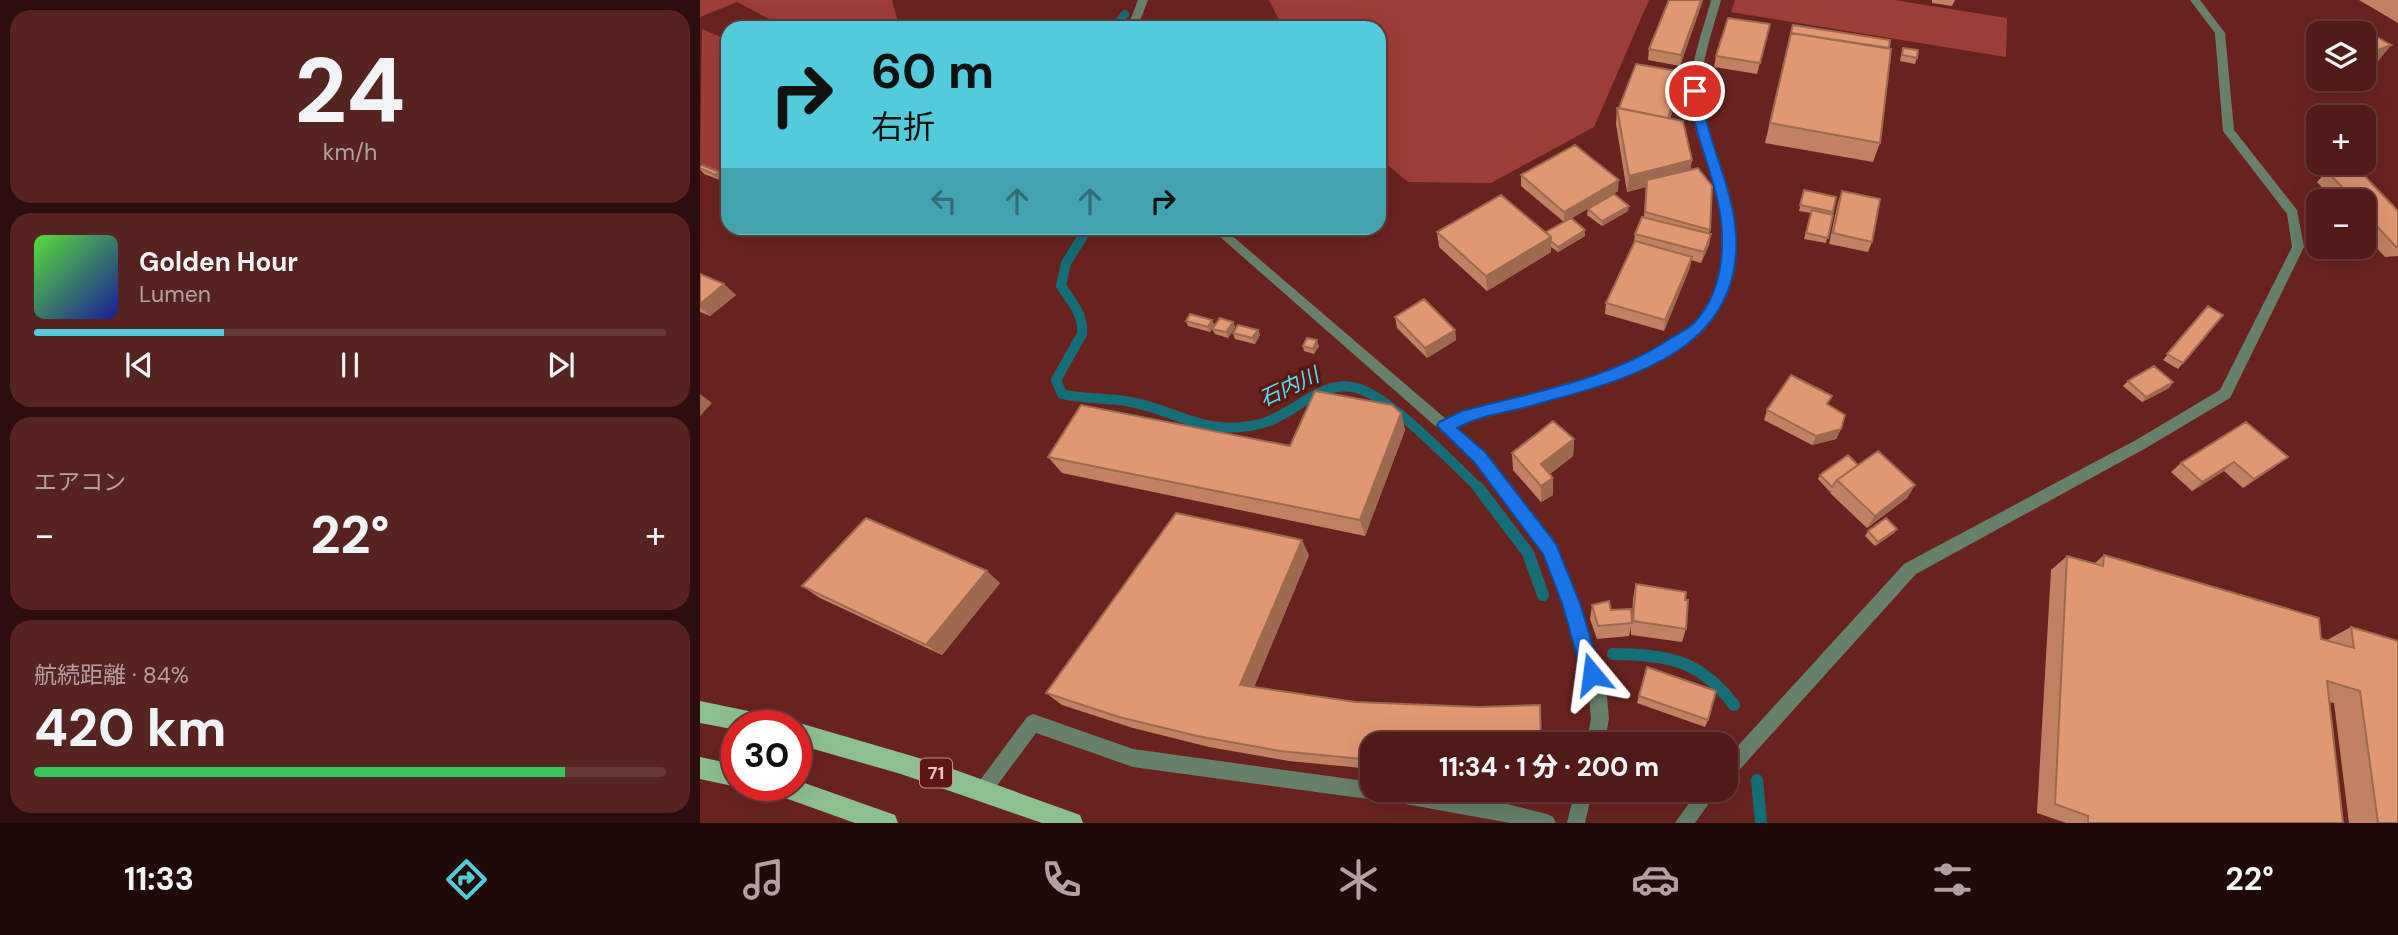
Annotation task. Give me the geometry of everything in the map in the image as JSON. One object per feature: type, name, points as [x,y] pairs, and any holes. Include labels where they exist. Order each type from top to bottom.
[{"type":"main road","points":[[700,712],[721,716]]},
{"type":"main road","name":"71","points":[[812,737],[879,754],[985,789],[1072,823]]},
{"type":"main road","points":[[700,768],[721,773]]},
{"type":"main road","points":[[812,797],[887,823]]},
{"type":"street","points":[[1132,21],[1143,0]]},
{"type":"street","points":[[1445,426],[1462,418],[1612,377],[1658,355],[1698,328],[1717,300],[1728,270],[1729,235],[1724,196],[1698,115],[1695,91],[1717,0]]},
{"type":"street","points":[[1738,759],[1910,569],[2141,444],[2225,394],[2298,247],[2293,213],[2228,131],[2220,33],[2195,0]]},
{"type":"street","points":[[1224,235],[1480,457],[1550,549],[1571,603],[1598,697],[1600,719],[1597,732]]},
{"type":"street","points":[[985,789],[1033,723],[1133,758],[1405,795],[1499,811],[1547,823]]},
{"type":"street","points":[[1576,823],[1581,802]]},
{"type":"street","points":[[1684,823],[1700,802]]},
{"type":"shaded area","points":[[700,0],[892,0],[898,21],[773,21],[737,2],[700,17]]},
{"type":"shaded area","points":[[1269,0],[1649,0],[1594,127],[1491,183],[1408,182],[1386,164],[1386,21],[1280,21]]},
{"type":"shaded area","points":[[1735,0],[1894,0],[2007,18],[2006,57],[1731,12]]},
{"type":"shaded area","points":[[702,29],[721,37],[721,174],[700,163]]},
{"type":"building","points":[[1669,0],[1701,0],[1681,55],[1649,49]]},
{"type":"building","points":[[1728,18],[1770,24],[1760,63],[1716,56]]},
{"type":"building","points":[[1793,25],[1890,40],[1889,48],[1791,33]]},
{"type":"building","points":[[1791,33],[1891,49],[1880,143],[1770,123]]},
{"type":"building","points":[[2376,36],[2391,45],[2378,50]]},
{"type":"building","points":[[1903,48],[1918,50],[1917,58],[1902,55]]},
{"type":"building","points":[[1636,64],[1683,72],[1668,118],[1619,108]]},
{"type":"building","points":[[1617,108],[1683,121],[1692,160],[1629,176]]},
{"type":"building","points":[[1575,145],[1619,180],[1564,212],[1521,175]]},
{"type":"building","points":[[702,165],[719,172],[715,175],[700,168]]},
{"type":"building","points":[[1698,168],[1712,186],[1710,230],[1645,212],[1647,180]]},
{"type":"building","points":[[2331,175],[2364,175],[2398,211],[2398,246],[2396,247],[2376,225],[2376,189],[2344,189]]},
{"type":"building","points":[[1804,190],[1836,197],[1833,212],[1800,205]]},
{"type":"building","points":[[1842,191],[1880,199],[1872,242],[1833,233]]},
{"type":"building","points":[[1614,194],[1629,206],[1602,221],[1588,209]]},
{"type":"building","points":[[1501,195],[1551,237],[1486,276],[1437,232]]},
{"type":"building","points":[[1812,210],[1833,215],[1828,238],[1806,233]]},
{"type":"building","points":[[1642,217],[1711,234],[1704,252],[1635,234]]},
{"type":"building","points":[[1571,218],[1585,230],[1558,247],[1546,232]]},
{"type":"building","points":[[1635,241],[1692,257],[1665,320],[1606,303]]},
{"type":"building","points":[[700,274],[724,284],[700,304]]},
{"type":"building","points":[[1424,299],[1455,330],[1425,348],[1395,317]]},
{"type":"building","points":[[2208,306],[2223,315],[2183,363],[2167,354]]},
{"type":"building","points":[[1190,314],[1212,320],[1208,327],[1186,321]]},
{"type":"building","points":[[1220,318],[1233,322],[1226,332],[1212,329]]},
{"type":"building","points":[[1238,325],[1258,330],[1252,338],[1233,333]]},
{"type":"building","points":[[1307,338],[1317,340],[1313,349],[1303,346]]},
{"type":"building","points":[[2154,366],[2173,382],[2146,397],[2128,381]]},
{"type":"building","points":[[1791,375],[1832,396],[1827,404],[1845,415],[1841,429],[1816,436],[1767,410]]},
{"type":"building","points":[[1315,391],[1392,405],[1401,413],[1360,520],[1048,457],[1081,405],[1290,446]]},
{"type":"building","points":[[1553,421],[1574,439],[1541,464],[1553,478],[1541,486],[1512,453]]},
{"type":"building","points":[[2246,422],[2288,457],[2254,479],[2234,462],[2202,482],[2181,463]]},
{"type":"building","points":[[1878,451],[1915,485],[1875,516],[1837,480]]},
{"type":"building","points":[[1848,455],[1858,465],[1837,480],[1832,487],[1820,475]]},
{"type":"building","points":[[1176,513],[1302,540],[1240,685],[1356,702],[1478,707],[1540,705],[1541,732],[1360,732],[1360,759],[1280,751],[1197,736],[1119,717],[1046,693]]},
{"type":"building","points":[[866,518],[987,571],[926,645],[802,586]]},
{"type":"building","points":[[1886,518],[1897,529],[1878,542],[1868,531]]},
{"type":"building","points":[[2104,555],[2319,618],[2321,639],[2354,648],[2351,627],[2398,641],[2398,823],[2378,823],[2360,691],[2327,681],[2343,823],[2088,823],[2088,816],[2055,804],[2067,556],[2103,566]]},
{"type":"building","points":[[1636,584],[1686,592],[1686,629],[1633,621]]},
{"type":"building","points":[[1609,601],[1611,610],[1631,609],[1632,623],[1598,626],[1592,605]]},
{"type":"building","points":[[1647,667],[1716,691],[1708,720],[1639,696]]},
{"type":"waterway","name":"石内川","points":[[1120,21],[1125,14]]},
{"type":"waterway","name":"石内川","points":[[1084,235],[1066,263],[1061,286],[1076,309],[1082,327],[1082,334],[1056,380],[1062,394],[1131,402],[1193,422],[1240,427],[1272,420],[1331,388],[1357,388],[1371,394],[1404,417],[1478,487]]},
{"type":"waterway","name":"石内川","points":[[1478,487],[1528,553],[1543,595]]},
{"type":"waterway","name":"石内川","points":[[1613,654],[1666,658],[1681,663],[1708,678],[1734,705]]},
{"type":"waterway","name":"石内川","points":[[1757,780],[1761,823]]},
{"type":"route","points":[[1592,674],[1571,603],[1550,549],[1480,457],[1445,426],[1462,418],[1612,377],[1658,355],[1698,328],[1717,300],[1728,270],[1729,235],[1724,196],[1698,115],[1695,91]]}]
